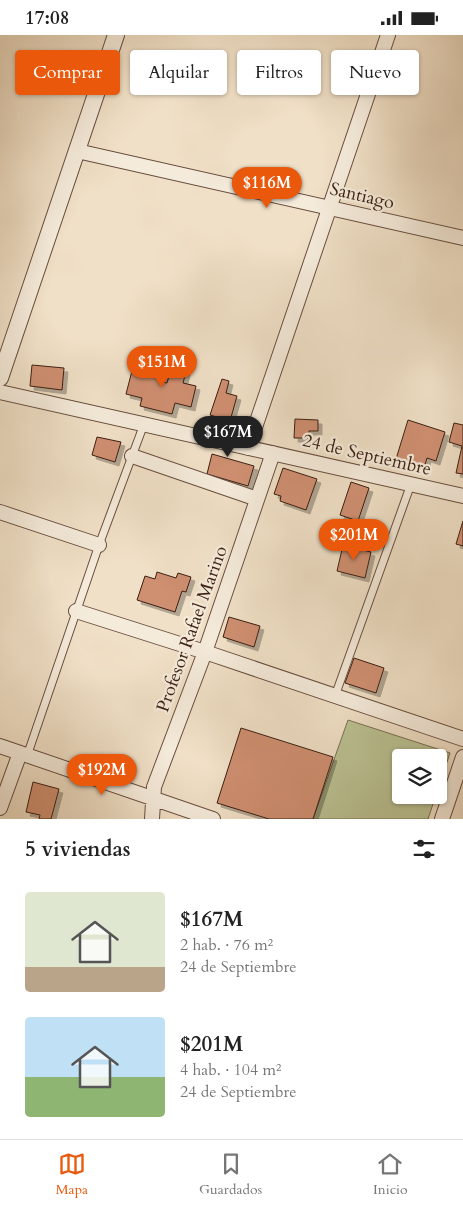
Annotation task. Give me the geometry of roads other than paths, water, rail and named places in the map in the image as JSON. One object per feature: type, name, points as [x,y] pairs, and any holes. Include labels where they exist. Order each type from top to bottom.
[{"type":"street","points":[[0,378],[116,35]]},
{"type":"street","points":[[248,448],[388,35]]},
{"type":"street","name":"Santiago","points":[[77,151],[463,238]]},
{"type":"street","name":"24 de Septiembre","points":[[0,392],[463,496]]},
{"type":"street","name":"Profesor Rafael Marino","points":[[152,819],[152,798],[205,652],[272,453]]},
{"type":"street","points":[[132,456],[257,499]]},
{"type":"street","points":[[0,512],[99,545]]},
{"type":"street","points":[[76,611],[205,652],[463,739]]},
{"type":"street","points":[[0,746],[214,819]]},
{"type":"street","points":[[0,807],[24,754]]},
{"type":"street","points":[[442,819],[463,757]]},
{"type":"lane","points":[[24,754],[144,424]]},
{"type":"lane","points":[[335,696],[411,484]]}]
